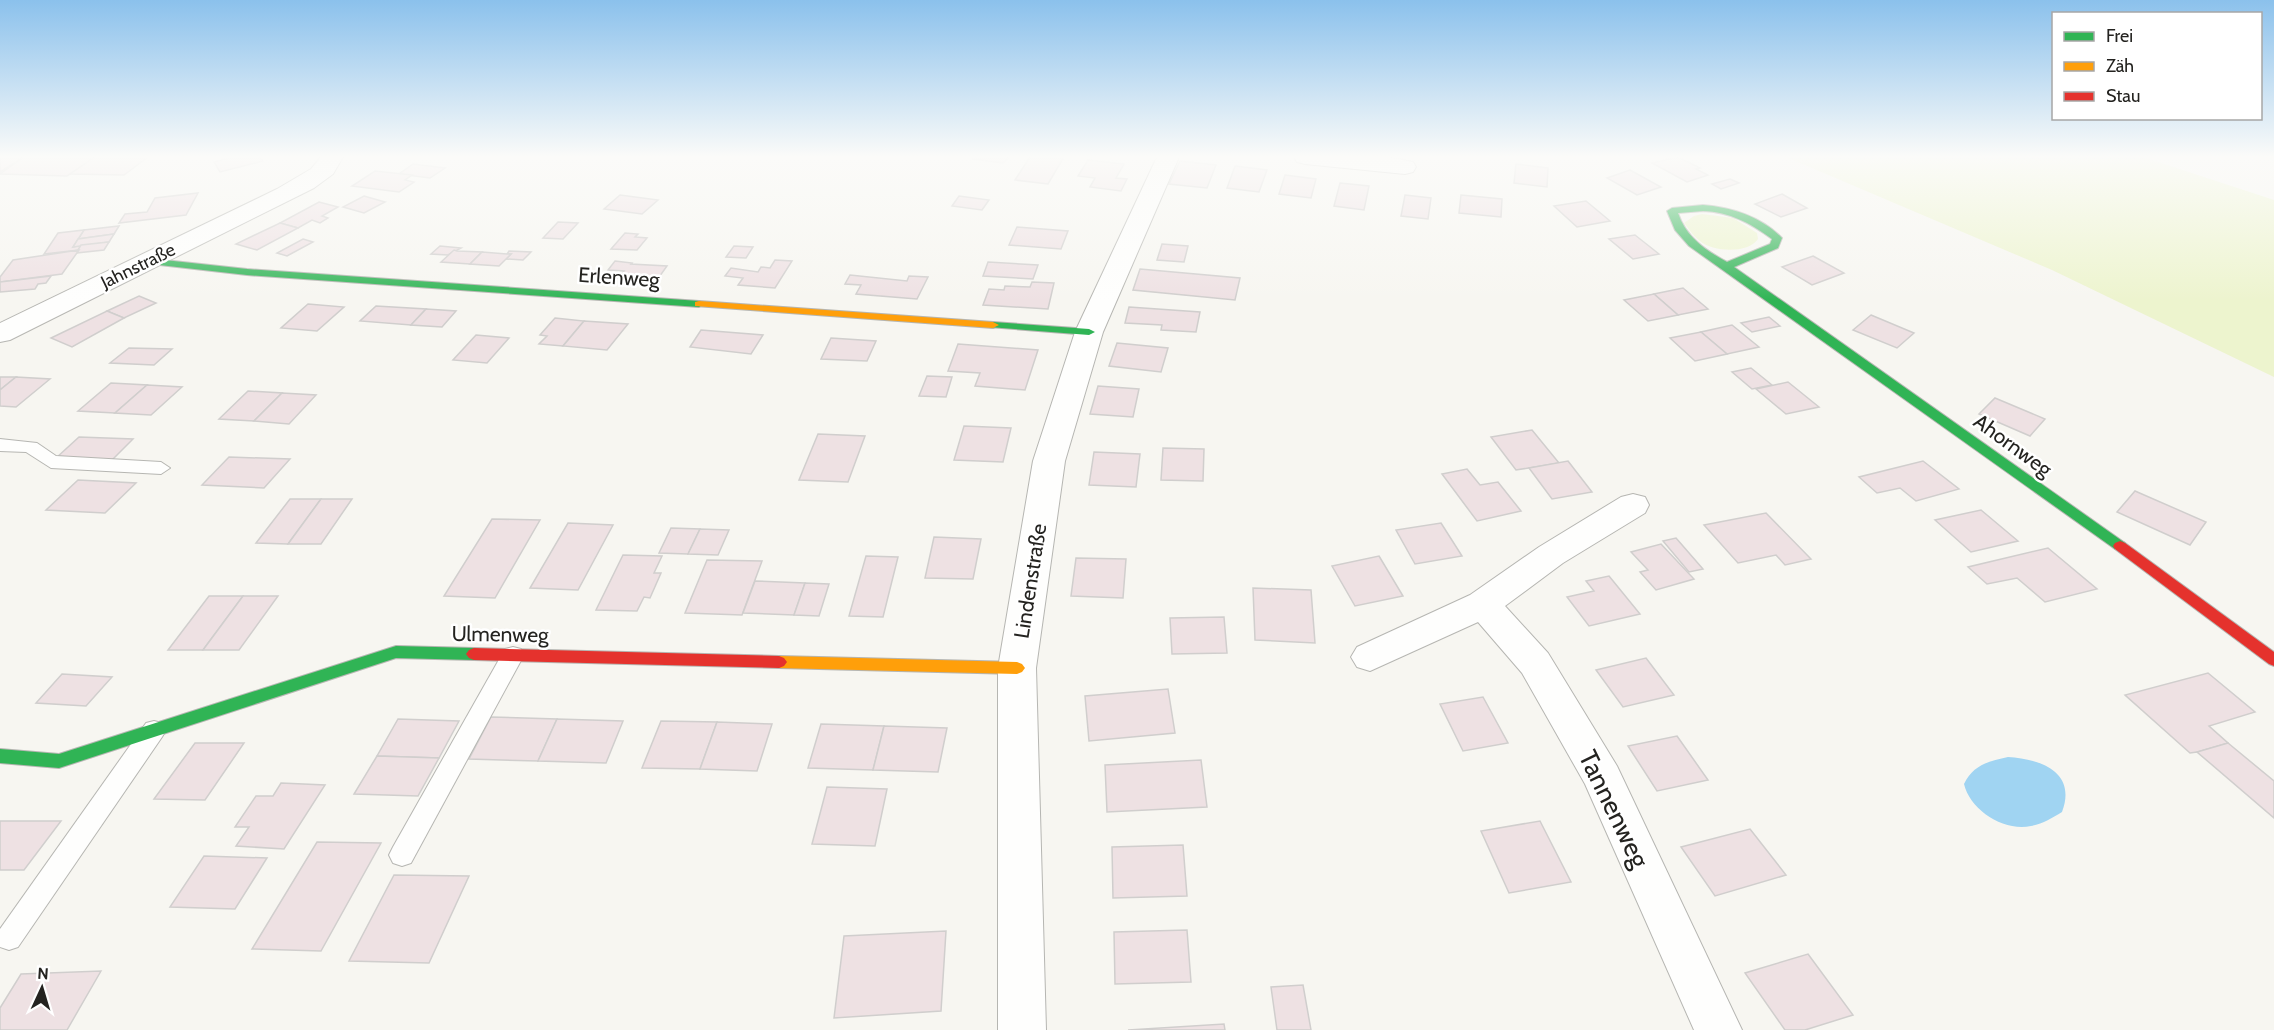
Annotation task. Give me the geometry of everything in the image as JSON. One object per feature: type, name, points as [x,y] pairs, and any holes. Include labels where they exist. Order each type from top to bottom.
[{"type":"street","name":"Jahnstraße","points":[[0,334],[262,205]]},
{"type":"street","name":"Lindenstraße","points":[[1022,1030],[1017,668],[1049,461],[1089,332],[1146,205]]},
{"type":"street","name":"Ahornweg","points":[[1703,205],[1672,211],[1675,227],[1689,244],[1726,266],[2185,593],[2274,660]]},
{"type":"street","name":"Ahornweg","points":[[1704,205],[1728,208],[1754,220],[1777,238],[1774,246],[1726,266]]},
{"type":"street","name":"Erlenweg","points":[[146,261],[176,266],[259,273],[1089,332]]},
{"type":"street","points":[[1370,657],[1483,604],[1551,555],[1632,505]]},
{"type":"street","name":"Tannenweg","points":[[1483,604],[1535,663],[1603,778],[1718,1030]]},
{"type":"street","name":"Ulmenweg","points":[[0,756],[59,761],[396,652],[1017,668]]},
{"type":"lane","points":[[0,445],[31,447],[51,462],[161,468]]},
{"type":"lane","points":[[402,855],[513,655]]},
{"type":"lane","points":[[9,938],[154,730]]},
{"type":"green space","points":[[1899,205],[2274,205],[2274,377],[2052,270]]},
{"type":"green space","points":[[1702,214],[1733,218],[1757,233],[1758,239],[1753,244],[1739,249],[1721,249],[1706,245],[1684,223]]},
{"type":"water","points":[[2008,757],[2032,761],[2053,770],[2065,787],[2062,812],[2039,824],[2010,826],[1990,817],[1973,802],[1964,784],[1972,772],[1988,762]]},
{"type":"building","points":[[151,205],[191,205],[186,215],[119,223],[125,214],[147,212]]},
{"type":"building","points":[[313,205],[338,207],[322,216],[328,218],[320,223],[312,220],[298,228],[280,223]]},
{"type":"building","points":[[347,205],[379,205],[364,213],[343,207]]},
{"type":"building","points":[[608,205],[652,205],[642,214],[604,209]]},
{"type":"building","points":[[953,205],[985,205],[982,210]]},
{"type":"building","points":[[1334,205],[1365,205],[1364,210]]},
{"type":"building","points":[[1403,205],[1430,205],[1428,219],[1401,216]]},
{"type":"building","points":[[1460,205],[1502,205],[1501,217],[1459,213]]},
{"type":"building","points":[[1591,205],[1610,221],[1577,227],[1554,206]]},
{"type":"building","points":[[1757,205],[1802,205],[1807,208],[1781,217]]},
{"type":"building","points":[[558,222],[578,223],[563,239],[543,238]]},
{"type":"building","points":[[280,223],[298,228],[257,250],[236,244]]},
{"type":"building","points":[[119,226],[114,234],[78,239],[84,230]]},
{"type":"building","points":[[1017,227],[1068,231],[1061,249],[1009,245]]},
{"type":"building","points":[[84,230],[73,247],[81,245],[79,250],[44,254],[58,233]]},
{"type":"building","points":[[625,233],[638,234],[635,237],[647,238],[637,250],[611,249]]},
{"type":"building","points":[[114,234],[109,242],[73,247],[78,239]]},
{"type":"building","points":[[1635,235],[1659,254],[1633,259],[1609,239]]},
{"type":"building","points":[[303,239],[313,242],[287,256],[277,253]]},
{"type":"building","points":[[109,242],[104,250],[76,253],[81,245]]},
{"type":"building","points":[[1162,244],[1188,246],[1184,262],[1157,260]]},
{"type":"building","points":[[440,246],[461,248],[448,255],[431,254]]},
{"type":"building","points":[[734,246],[753,247],[746,258],[726,257]]},
{"type":"building","points":[[79,250],[62,274],[0,282],[0,277],[13,260]]},
{"type":"building","points":[[454,250],[482,252],[470,264],[441,262]]},
{"type":"building","points":[[509,251],[531,252],[523,260],[506,259],[511,254],[507,254]]},
{"type":"building","points":[[482,252],[511,254],[499,266],[470,264]]},
{"type":"building","points":[[1813,256],[1844,273],[1812,285],[1782,267]]},
{"type":"building","points":[[775,260],[792,261],[775,288],[738,285],[743,278],[725,276],[731,268],[758,272],[761,267],[770,268]]},
{"type":"building","points":[[615,261],[667,266],[657,280],[618,278],[624,271],[608,270]]},
{"type":"building","points":[[988,262],[1038,265],[1033,279],[983,276]]},
{"type":"building","points":[[1140,269],[1240,278],[1235,300],[1133,290]]},
{"type":"building","points":[[850,275],[907,281],[909,276],[928,277],[917,299],[856,294],[861,285],[845,284]]},
{"type":"building","points":[[51,276],[46,283],[38,284],[35,289],[0,292],[0,282]]},
{"type":"building","points":[[1032,282],[1054,283],[1048,309],[983,305],[989,289],[1004,290],[1005,286],[1030,287]]},
{"type":"building","points":[[1683,288],[1708,309],[1678,315],[1654,294]]},
{"type":"building","points":[[1654,294],[1678,315],[1648,321],[1624,300]]},
{"type":"building","points":[[139,296],[156,303],[124,318],[107,311]]},
{"type":"building","points":[[308,304],[344,307],[317,331],[281,328]]},
{"type":"building","points":[[376,306],[426,309],[411,325],[360,321]]},
{"type":"building","points":[[1129,307],[1200,312],[1196,332],[1161,330],[1162,325],[1125,323]]},
{"type":"building","points":[[426,309],[456,311],[442,327],[411,325]]},
{"type":"building","points":[[107,311],[124,318],[72,347],[51,338]]},
{"type":"building","points":[[1871,315],[1914,333],[1897,348],[1853,330]]},
{"type":"building","points":[[1769,317],[1780,326],[1752,332],[1741,323]]},
{"type":"building","points":[[555,318],[584,321],[563,346],[539,344],[547,336],[540,335]]},
{"type":"building","points":[[584,321],[628,324],[607,350],[563,346]]},
{"type":"building","points":[[1732,325],[1759,347],[1727,354],[1701,332]]},
{"type":"building","points":[[701,330],[763,335],[751,354],[690,347]]},
{"type":"building","points":[[1701,332],[1727,354],[1695,361],[1670,338]]},
{"type":"building","points":[[476,335],[509,338],[487,363],[453,360]]},
{"type":"building","points":[[831,338],[876,341],[867,361],[821,359]]},
{"type":"building","points":[[1117,343],[1168,348],[1161,372],[1109,366]]},
{"type":"building","points":[[958,344],[1038,350],[1025,390],[975,386],[980,373],[948,371]]},
{"type":"building","points":[[129,348],[172,349],[154,365],[110,363]]},
{"type":"building","points":[[1751,368],[1772,385],[1752,389],[1732,372]]},
{"type":"building","points":[[927,376],[952,377],[946,397],[919,396]]},
{"type":"building","points":[[0,377],[16,377],[0,390]]},
{"type":"building","points":[[16,377],[50,379],[16,407],[0,406],[0,390]]},
{"type":"building","points":[[1788,382],[1819,407],[1786,414],[1756,389]]},
{"type":"building","points":[[111,383],[147,385],[115,413],[78,411]]},
{"type":"building","points":[[147,385],[182,387],[151,415],[115,413]]},
{"type":"building","points":[[1098,386],[1139,389],[1133,417],[1090,414]]},
{"type":"building","points":[[248,391],[282,393],[254,421],[219,419]]},
{"type":"building","points":[[282,393],[316,395],[289,424],[254,421]]},
{"type":"building","points":[[1995,398],[2045,419],[2030,436],[1979,414]]},
{"type":"building","points":[[964,426],[1011,428],[1003,462],[954,460]]},
{"type":"building","points":[[1532,430],[1559,463],[1516,470],[1491,437]]},
{"type":"building","points":[[818,434],[865,436],[848,482],[799,480]]},
{"type":"building","points":[[79,437],[133,439],[111,461],[56,458]]},
{"type":"building","points":[[1163,448],[1204,449],[1203,481],[1161,480]]},
{"type":"building","points":[[1094,452],[1140,454],[1136,487],[1089,485]]},
{"type":"building","points":[[229,457],[290,459],[264,488],[202,485]]},
{"type":"building","points":[[1568,461],[1592,492],[1552,499],[1529,468]]},
{"type":"building","points":[[1923,461],[1959,489],[1916,501],[1900,488],[1877,493],[1859,477]]},
{"type":"building","points":[[1467,469],[1480,485],[1498,482],[1521,511],[1477,521],[1442,474]]},
{"type":"building","points":[[78,480],[136,483],[105,513],[46,510]]},
{"type":"building","points":[[2135,491],[2206,522],[2190,545],[2117,512]]},
{"type":"building","points":[[290,499],[321,499],[288,544],[256,543]]},
{"type":"building","points":[[321,499],[352,499],[321,544],[288,544]]},
{"type":"building","points":[[1981,510],[2018,541],[1971,552],[1935,520]]},
{"type":"building","points":[[1766,513],[1811,559],[1785,565],[1776,555],[1738,563],[1704,525]]},
{"type":"building","points":[[492,519],[540,520],[495,598],[444,596]]},
{"type":"building","points":[[568,523],[613,525],[578,590],[530,588]]},
{"type":"building","points":[[1441,523],[1462,556],[1415,564],[1396,530]]},
{"type":"building","points":[[671,528],[700,529],[688,554],[659,553]]},
{"type":"building","points":[[700,529],[729,530],[718,555],[688,554]]},
{"type":"building","points":[[934,537],[981,539],[973,579],[925,578]]},
{"type":"building","points":[[1676,538],[1703,569],[1689,572],[1663,541]]},
{"type":"building","points":[[1661,544],[1694,579],[1656,590],[1640,572],[1648,570],[1631,552]]},
{"type":"building","points":[[2048,548],[2097,589],[2045,602],[2017,578],[1987,584],[1968,567]]},
{"type":"building","points":[[623,555],[662,556],[654,573],[661,573],[650,598],[644,597],[637,611],[596,610]]},
{"type":"building","points":[[866,556],[898,557],[883,617],[849,616]]},
{"type":"building","points":[[1379,556],[1403,596],[1355,606],[1332,566]]},
{"type":"building","points":[[1076,558],[1126,559],[1123,598],[1071,596]]},
{"type":"building","points":[[707,560],[762,561],[742,615],[685,613]]},
{"type":"building","points":[[1609,576],[1640,614],[1589,626],[1567,597],[1594,591],[1586,581]]},
{"type":"building","points":[[755,581],[805,583],[794,615],[743,613]]},
{"type":"building","points":[[805,583],[829,584],[819,616],[794,615]]},
{"type":"building","points":[[1253,588],[1311,590],[1315,643],[1255,640]]},
{"type":"building","points":[[209,596],[243,596],[203,650],[168,650]]},
{"type":"building","points":[[243,596],[278,596],[239,650],[203,650]]},
{"type":"building","points":[[1224,617],[1227,653],[1172,654],[1170,618]]},
{"type":"building","points":[[1646,658],[1674,695],[1623,707],[1596,670]]},
{"type":"building","points":[[2208,673],[2255,712],[2209,726],[2228,743],[2197,752],[2190,753],[2125,695]]},
{"type":"building","points":[[62,674],[112,677],[86,706],[36,703]]},
{"type":"building","points":[[1168,689],[1175,733],[1089,741],[1085,696]]},
{"type":"building","points":[[1483,697],[1508,743],[1463,751],[1440,704]]},
{"type":"building","points":[[491,717],[557,719],[538,761],[469,759]]},
{"type":"building","points":[[398,719],[459,721],[439,758],[377,756]]},
{"type":"building","points":[[557,719],[623,721],[606,763],[538,761]]},
{"type":"building","points":[[661,721],[717,722],[700,769],[642,768]]},
{"type":"building","points":[[717,722],[772,724],[757,771],[700,769]]},
{"type":"building","points":[[821,724],[884,726],[873,770],[808,768]]},
{"type":"building","points":[[884,726],[947,728],[938,772],[873,770]]},
{"type":"building","points":[[1677,736],[1708,780],[1657,791],[1628,746]]},
{"type":"building","points":[[195,743],[244,743],[205,800],[154,799]]},
{"type":"building","points":[[2228,743],[2274,781],[2274,818],[2197,752]]},
{"type":"building","points":[[377,756],[439,758],[418,796],[354,794]]},
{"type":"building","points":[[1201,760],[1207,807],[1107,812],[1105,765]]},
{"type":"building","points":[[281,783],[325,785],[284,849],[236,846],[249,827],[235,827],[256,796],[273,796]]},
{"type":"building","points":[[827,787],[887,789],[875,846],[812,844]]},
{"type":"building","points":[[0,821],[61,821],[24,870],[0,870]]},
{"type":"building","points":[[1540,821],[1571,882],[1509,893],[1481,831]]},
{"type":"building","points":[[1750,829],[1786,875],[1715,896],[1681,847]]},
{"type":"building","points":[[317,842],[381,843],[321,951],[252,949]]},
{"type":"building","points":[[1183,845],[1187,896],[1113,898],[1112,847]]},
{"type":"building","points":[[204,856],[267,858],[235,909],[170,907]]},
{"type":"building","points":[[394,875],[469,876],[429,963],[349,961]]},
{"type":"building","points":[[1187,930],[1191,982],[1115,984],[1114,932]]},
{"type":"building","points":[[946,931],[941,1011],[834,1018],[844,936]]},
{"type":"building","points":[[1808,954],[1853,1015],[1805,1030],[1785,1030],[1745,973]]},
{"type":"building","points":[[101,971],[67,1030],[0,1030],[0,1008],[21,974]]},
{"type":"building","points":[[1303,985],[1311,1030],[1277,1030],[1271,987]]},
{"type":"building","points":[[1224,1024],[1225,1030],[1128,1030]]},
{"type":"traffic: fast","points":[[1726,266],[1774,246],[1777,238],[1764,228],[1728,211],[1703,208],[1672,211],[1680,230],[1700,250],[1726,266],[2120,546]]},
{"type":"traffic: fast","points":[[146,261],[247,272],[699,304]]},
{"type":"traffic: fast","points":[[993,325],[1089,332]]},
{"type":"traffic: fast","points":[[0,756],[59,761],[396,652],[474,654]]},
{"type":"traffic: slow","points":[[699,304],[993,325]]},
{"type":"traffic: slow","points":[[779,662],[1017,668]]},
{"type":"traffic: jam","points":[[2120,546],[2274,660]]},
{"type":"traffic: jam","points":[[474,654],[779,662]]}]
